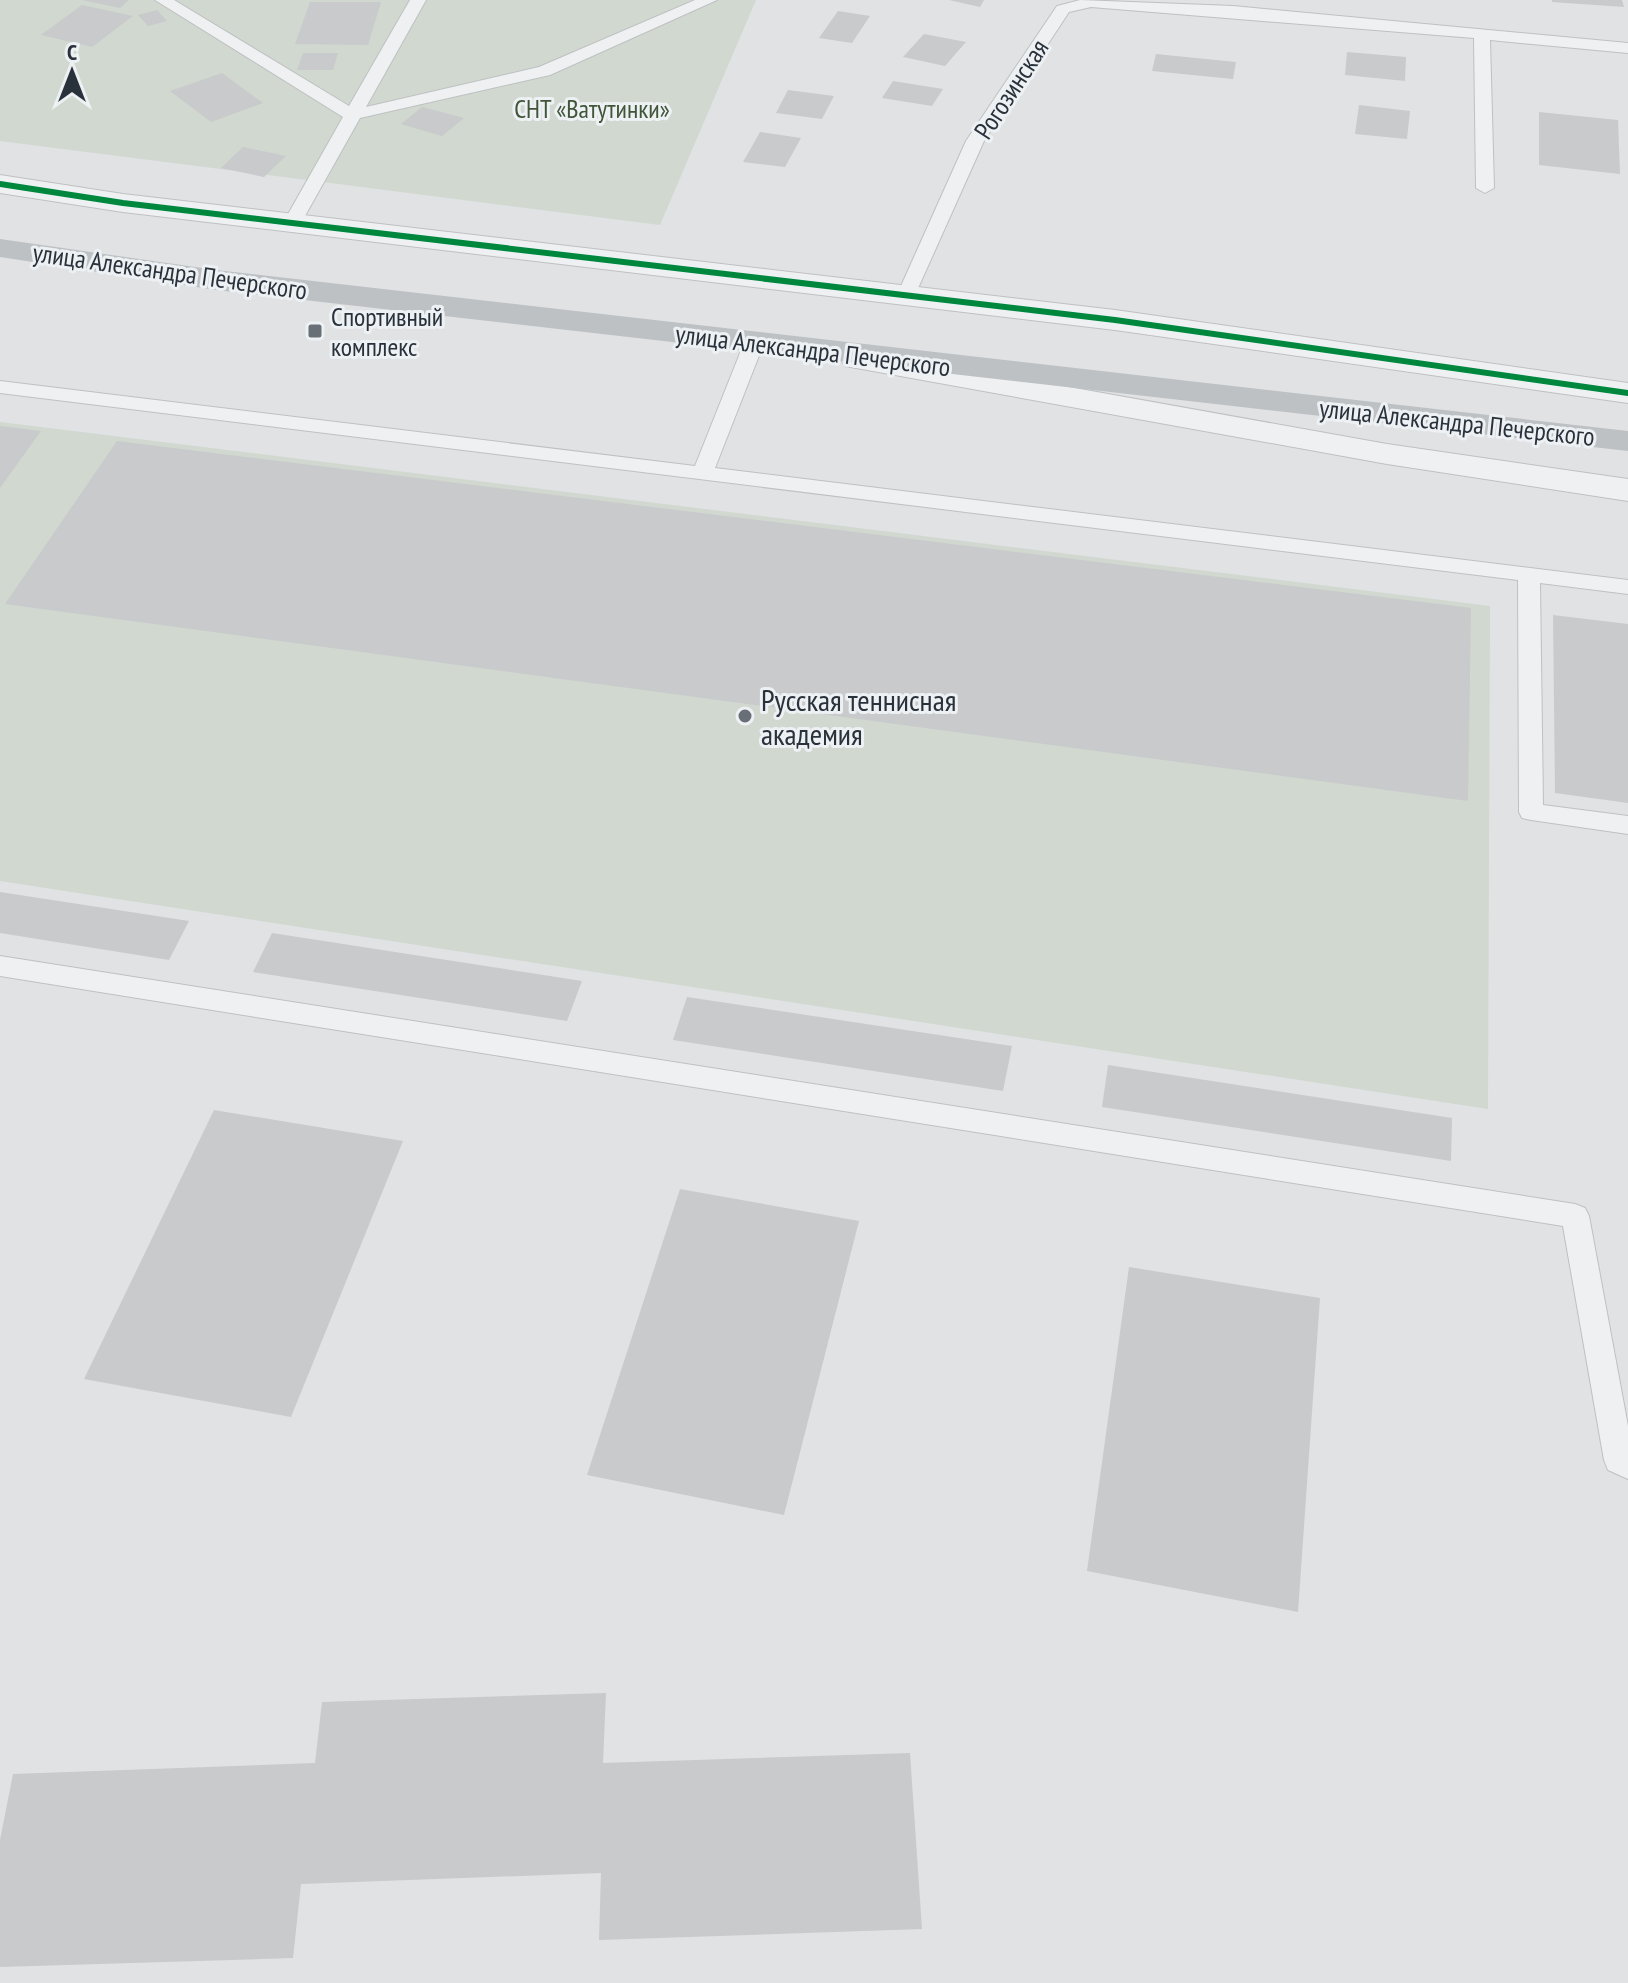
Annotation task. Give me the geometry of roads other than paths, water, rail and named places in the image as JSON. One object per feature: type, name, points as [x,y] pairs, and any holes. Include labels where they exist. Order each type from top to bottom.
[{"type":"main road","name":"улица Александра Печерского","points":[[0,248],[216,280],[1628,441]]},
{"type":"street","points":[[0,184],[292,223],[1115,320],[1628,393]]},
{"type":"street","points":[[812,350],[1088,403],[1628,490]]},
{"type":"lane","points":[[163,0],[352,115],[544,71],[709,0]]},
{"type":"lane","points":[[292,223],[418,0]]},
{"type":"lane","name":"Рогозинская","points":[[906,295],[975,141],[1063,9],[1091,2],[1628,48]]},
{"type":"lane","points":[[1482,34],[1485,188]]},
{"type":"lane","points":[[703,473],[754,343]]},
{"type":"lane","points":[[0,387],[1628,587]]},
{"type":"lane","points":[[1529,575],[1531,812],[1628,825]]},
{"type":"lane","points":[[0,966],[1575,1216],[1619,1460],[1628,1465]]},
{"type":"place","name":"Спортивный комплекс","points":[[315,331]]},
{"type":"place","name":"Русская теннисная академия","points":[[745,716]]},
{"type":"park label","name":"СНТ «Ватутинки»","points":[[592,108]]}]
